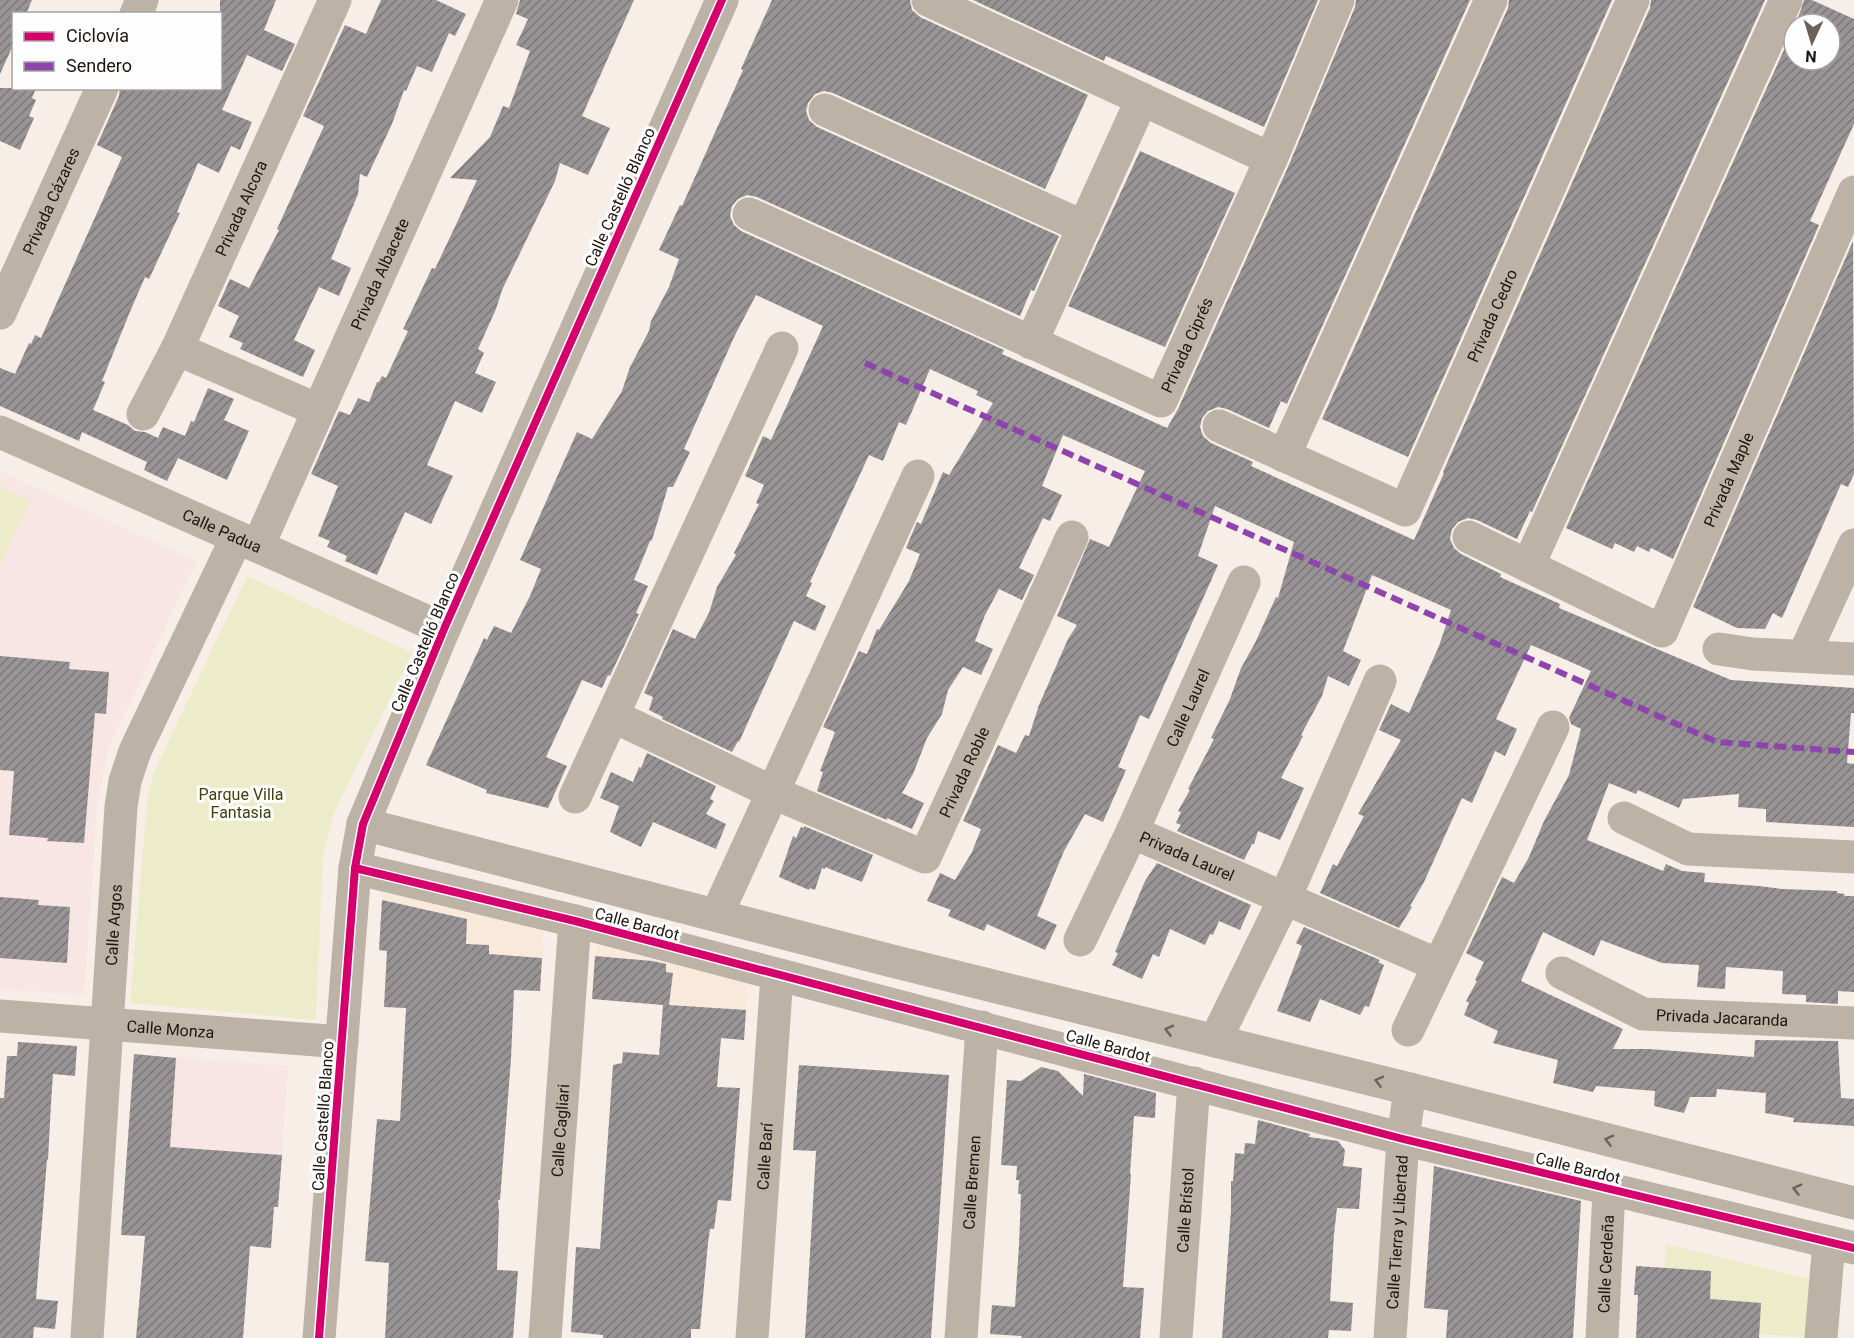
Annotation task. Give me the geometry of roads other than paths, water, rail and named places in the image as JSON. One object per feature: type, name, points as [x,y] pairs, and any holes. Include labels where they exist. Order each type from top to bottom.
[{"type":"street","name":"Privada Alcora","points":[[143,414],[177,349],[334,0]]},
{"type":"street","name":"Privada Albacete","points":[[247,541],[318,410],[502,0]]},
{"type":"street","name":"Calle Castelló Blanco","points":[[319,1338],[355,868],[363,824],[444,629],[722,0]]},
{"type":"street","points":[[928,0],[1271,159]]},
{"type":"street","name":"Privada Ciprés","points":[[749,214],[1161,400],[1271,159],[1338,0]]},
{"type":"street","points":[[1284,456],[1491,0]]},
{"type":"street","name":"Privada Cedro","points":[[1219,426],[1405,510],[1633,0]]},
{"type":"street","points":[[1528,566],[1786,0]]},
{"type":"street","name":"Privada Cázares","points":[[0,313],[101,90]]},
{"type":"street","points":[[1031,342],[1142,99]]},
{"type":"street","points":[[825,110],[1083,227]]},
{"type":"street","name":"Privada Maple","points":[[1468,537],[1662,631],[1854,192]]},
{"type":"street","points":[[575,797],[782,348]]},
{"type":"street","points":[[177,349],[318,410]]},
{"type":"street","name":"Calle Padua","points":[[0,432],[444,629]]},
{"type":"street","points":[[717,914],[918,476]]},
{"type":"street","name":"Privada Roble","points":[[613,716],[774,793],[925,857],[1072,537]]},
{"type":"street","name":"Calle Argos","points":[[87,1338],[109,1024],[121,807],[125,781],[135,751],[247,541]]},
{"type":"street","points":[[1804,656],[1854,545]]},
{"type":"street","name":"Calle Laurel","points":[[1132,832],[1244,582]]},
{"type":"street","points":[[1719,649],[1753,654],[1854,659]]},
{"type":"street","points":[[1215,1041],[1285,898],[1380,681]]},
{"type":"street","points":[[1408,1030],[1553,727]]},
{"type":"street","points":[[1624,818],[1688,849],[1854,856]]},
{"type":"street","name":"Calle Bardot","points":[[363,824],[892,961],[1410,1089],[1854,1203]]},
{"type":"street","name":"Privada Laurel","points":[[1080,940],[1132,832],[1438,965]]},
{"type":"street","name":"Calle Bardot","points":[[355,868],[575,921],[1403,1139],[1842,1245]]},
{"type":"street","name":"Calle Cagliari","points":[[545,1338],[575,921]]},
{"type":"street","points":[[876,1001],[892,961]]},
{"type":"street","name":"Privada Jacaranda","points":[[1562,973],[1642,1014],[1854,1023]]},
{"type":"street","name":"Calle Barí","points":[[752,1338],[777,975]]},
{"type":"street","name":"Calle Monza","points":[[0,1016],[342,1042]]},
{"type":"street","name":"Calle Bremen","points":[[961,1338],[982,1028]]},
{"type":"street","name":"Calle Brístol","points":[[1176,1338],[1194,1083]]},
{"type":"street","name":"Calle Tierra y Libertad","points":[[1390,1338],[1403,1139],[1410,1089]]},
{"type":"street","name":"Calle Cerdeña","points":[[1602,1338],[1609,1190]]},
{"type":"street","points":[[1821,1338],[1842,1245]]},
{"type":"park label","name":"Parque Villa Fantasia","points":[[241,803]]}]
